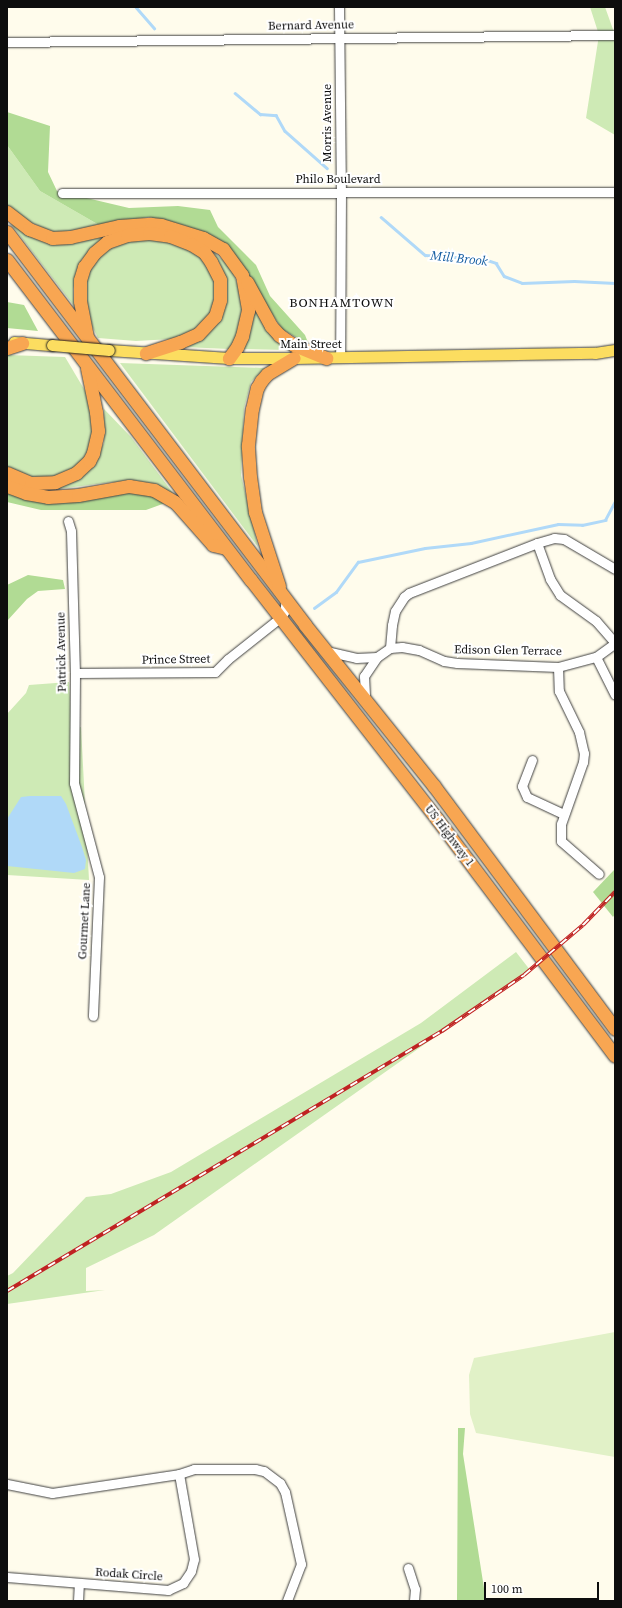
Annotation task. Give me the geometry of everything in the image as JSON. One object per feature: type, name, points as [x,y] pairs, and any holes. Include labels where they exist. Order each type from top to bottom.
[{"type":"highway","points":[[7,212],[29,229],[52,238],[70,237],[130,224],[161,225],[203,238],[223,249],[242,275],[275,331],[289,343],[333,358]]},
{"type":"highway","points":[[7,232],[88,341],[284,597],[365,701],[434,786],[615,1029]]},
{"type":"highway","points":[[88,341],[80,301],[80,280],[84,267],[94,253],[107,242],[127,235],[149,234],[170,236],[191,244],[204,252],[220,280],[220,300],[213,320],[198,334],[180,342],[146,353]]},
{"type":"highway","name":"US Highway 1","points":[[7,260],[226,548],[437,819],[615,1056]]},
{"type":"highway","points":[[229,358],[237,348],[247,318],[247,303],[242,275]]},
{"type":"highway","points":[[7,348],[22,343]]},
{"type":"highway","points":[[284,597],[255,512],[250,477],[248,445],[252,410],[257,388],[261,381],[270,372],[294,358]]},
{"type":"highway","points":[[7,474],[31,482],[55,482],[76,473],[88,461],[93,453],[98,431],[96,412],[86,365]]},
{"type":"highway","points":[[7,486],[26,493],[48,497],[78,495],[129,486],[154,490],[175,502],[213,545],[226,548]]},
{"type":"highway","points":[[606,1045],[615,1059]]},
{"type":"main road","name":"Main Street","points":[[7,341],[146,353],[229,358],[333,358],[595,353],[615,350]]},
{"type":"street","name":"Morris Avenue","points":[[333,358],[341,192],[339,7]]},
{"type":"street","name":"Bernard Avenue","points":[[7,42],[615,35]]},
{"type":"street","name":"Philo Boulevard","points":[[62,193],[615,192]]},
{"type":"street","name":"Patrick Avenue","points":[[68,521],[71,531],[75,673],[74,783]]},
{"type":"street","points":[[365,701],[363,687],[364,676],[377,657],[390,648],[392,625],[396,611],[404,597],[409,593],[537,542],[554,538],[564,539],[615,569]]},
{"type":"street","points":[[537,542],[550,578],[560,595],[596,621],[615,643]]},
{"type":"street","points":[[281,617],[284,612],[284,597]]},
{"type":"street","name":"Prince Street","points":[[75,673],[215,672],[228,659],[281,617]]},
{"type":"street","name":"Edison Glen Terrace","points":[[390,648],[402,647],[419,650],[444,661],[457,663],[558,667],[596,657],[615,643]]},
{"type":"street","points":[[326,651],[356,658],[377,657]]},
{"type":"street","points":[[596,657],[615,695]]},
{"type":"street","points":[[558,667],[559,692],[579,732],[584,753],[582,766],[563,814],[560,829],[561,841],[599,874]]},
{"type":"street","points":[[532,760],[522,786],[527,797],[563,814]]},
{"type":"street","name":"Gourmet Lane","points":[[74,783],[99,877],[93,1016]]},
{"type":"street","points":[[7,1484],[52,1493],[179,1474],[194,1470],[255,1469],[264,1471],[280,1483],[285,1492],[300,1564],[287,1601]]},
{"type":"street","name":"Rodak Circle","points":[[7,1577],[168,1590],[183,1584],[191,1571],[194,1559],[179,1474]]},
{"type":"street","points":[[408,1568],[415,1589],[414,1601]]},
{"type":"street","points":[[78,1601],[79,1583]]},
{"type":"green space","points":[[590,7],[605,7],[615,35],[615,135],[586,118],[599,35]]},
{"type":"green space","points":[[7,112],[50,126],[48,172],[57,191],[129,208],[178,206],[210,210],[218,227],[256,265],[270,296],[305,335],[309,345],[282,329],[227,245],[186,226],[149,217],[99,225],[40,191],[7,145]]},
{"type":"green space","points":[[7,145],[40,191],[99,225],[56,234],[28,221],[7,207]]},
{"type":"green space","points":[[11,224],[35,237],[111,233],[82,259],[73,289],[74,306]]},
{"type":"green space","points":[[138,238],[173,241],[204,259],[215,282],[213,308],[200,329],[172,339],[136,341],[98,338],[90,322],[84,289],[87,273],[94,261],[105,249]]},
{"type":"green space","points":[[213,251],[232,269],[243,301],[239,333],[229,349],[184,347],[210,331],[226,306],[223,270]]},
{"type":"green space","points":[[250,294],[266,327],[288,350],[242,349],[252,324]]},
{"type":"green space","points":[[7,302],[24,305],[38,331],[7,328]]},
{"type":"green space","points":[[7,355],[65,357],[87,394],[94,427],[88,451],[79,464],[65,474],[39,479],[7,468]]},
{"type":"green space","points":[[120,363],[265,368],[251,382],[244,408],[241,475],[258,547]]},
{"type":"green space","points":[[104,409],[131,437],[179,501],[135,482],[112,482],[51,490],[87,472],[104,443]]},
{"type":"green space","points":[[7,491],[21,497],[55,504],[134,491],[156,496],[168,502],[146,510],[41,510],[7,502]]},
{"type":"green space","points":[[28,575],[63,580],[65,589],[38,591],[27,599],[7,621],[7,585]]},
{"type":"green space","points":[[69,682],[72,728],[81,727],[89,880],[7,875],[7,714],[26,693],[29,685]]},
{"type":"green space","points":[[615,869],[615,914],[613,917],[593,892]]},
{"type":"green space","points":[[516,952],[530,970],[154,1235],[86,1268],[86,1291],[105,1290],[7,1304],[7,1276],[13,1273],[86,1197],[111,1194],[171,1172],[421,1023]]},
{"type":"green space","points":[[615,1332],[615,1457],[476,1433],[470,1414],[469,1375],[474,1358]]},
{"type":"green space","points":[[458,1428],[465,1428],[463,1454],[486,1601],[457,1601]]},
{"type":"water","points":[[61,796],[66,804],[82,847],[86,860],[85,869],[74,873],[7,866],[7,819],[21,797]]},
{"type":"waterway","name":"Mill Brook","points":[[136,7],[154,28]]},
{"type":"waterway","name":"Mill Brook","points":[[235,93],[260,114],[276,115],[285,131],[327,168]]},
{"type":"waterway","name":"Mill Brook","points":[[381,217],[425,255],[484,259],[496,263],[504,276],[522,283],[574,281],[615,283]]},
{"type":"waterway","points":[[314,608],[336,592],[358,562],[425,548],[471,543],[558,524],[582,525],[605,520],[615,501]]},
{"type":"railway","points":[[7,1291],[442,1031],[524,975],[583,925],[615,892]]},
{"type":"district","name":"BONHAMTOWN","points":[[342,303]]}]
